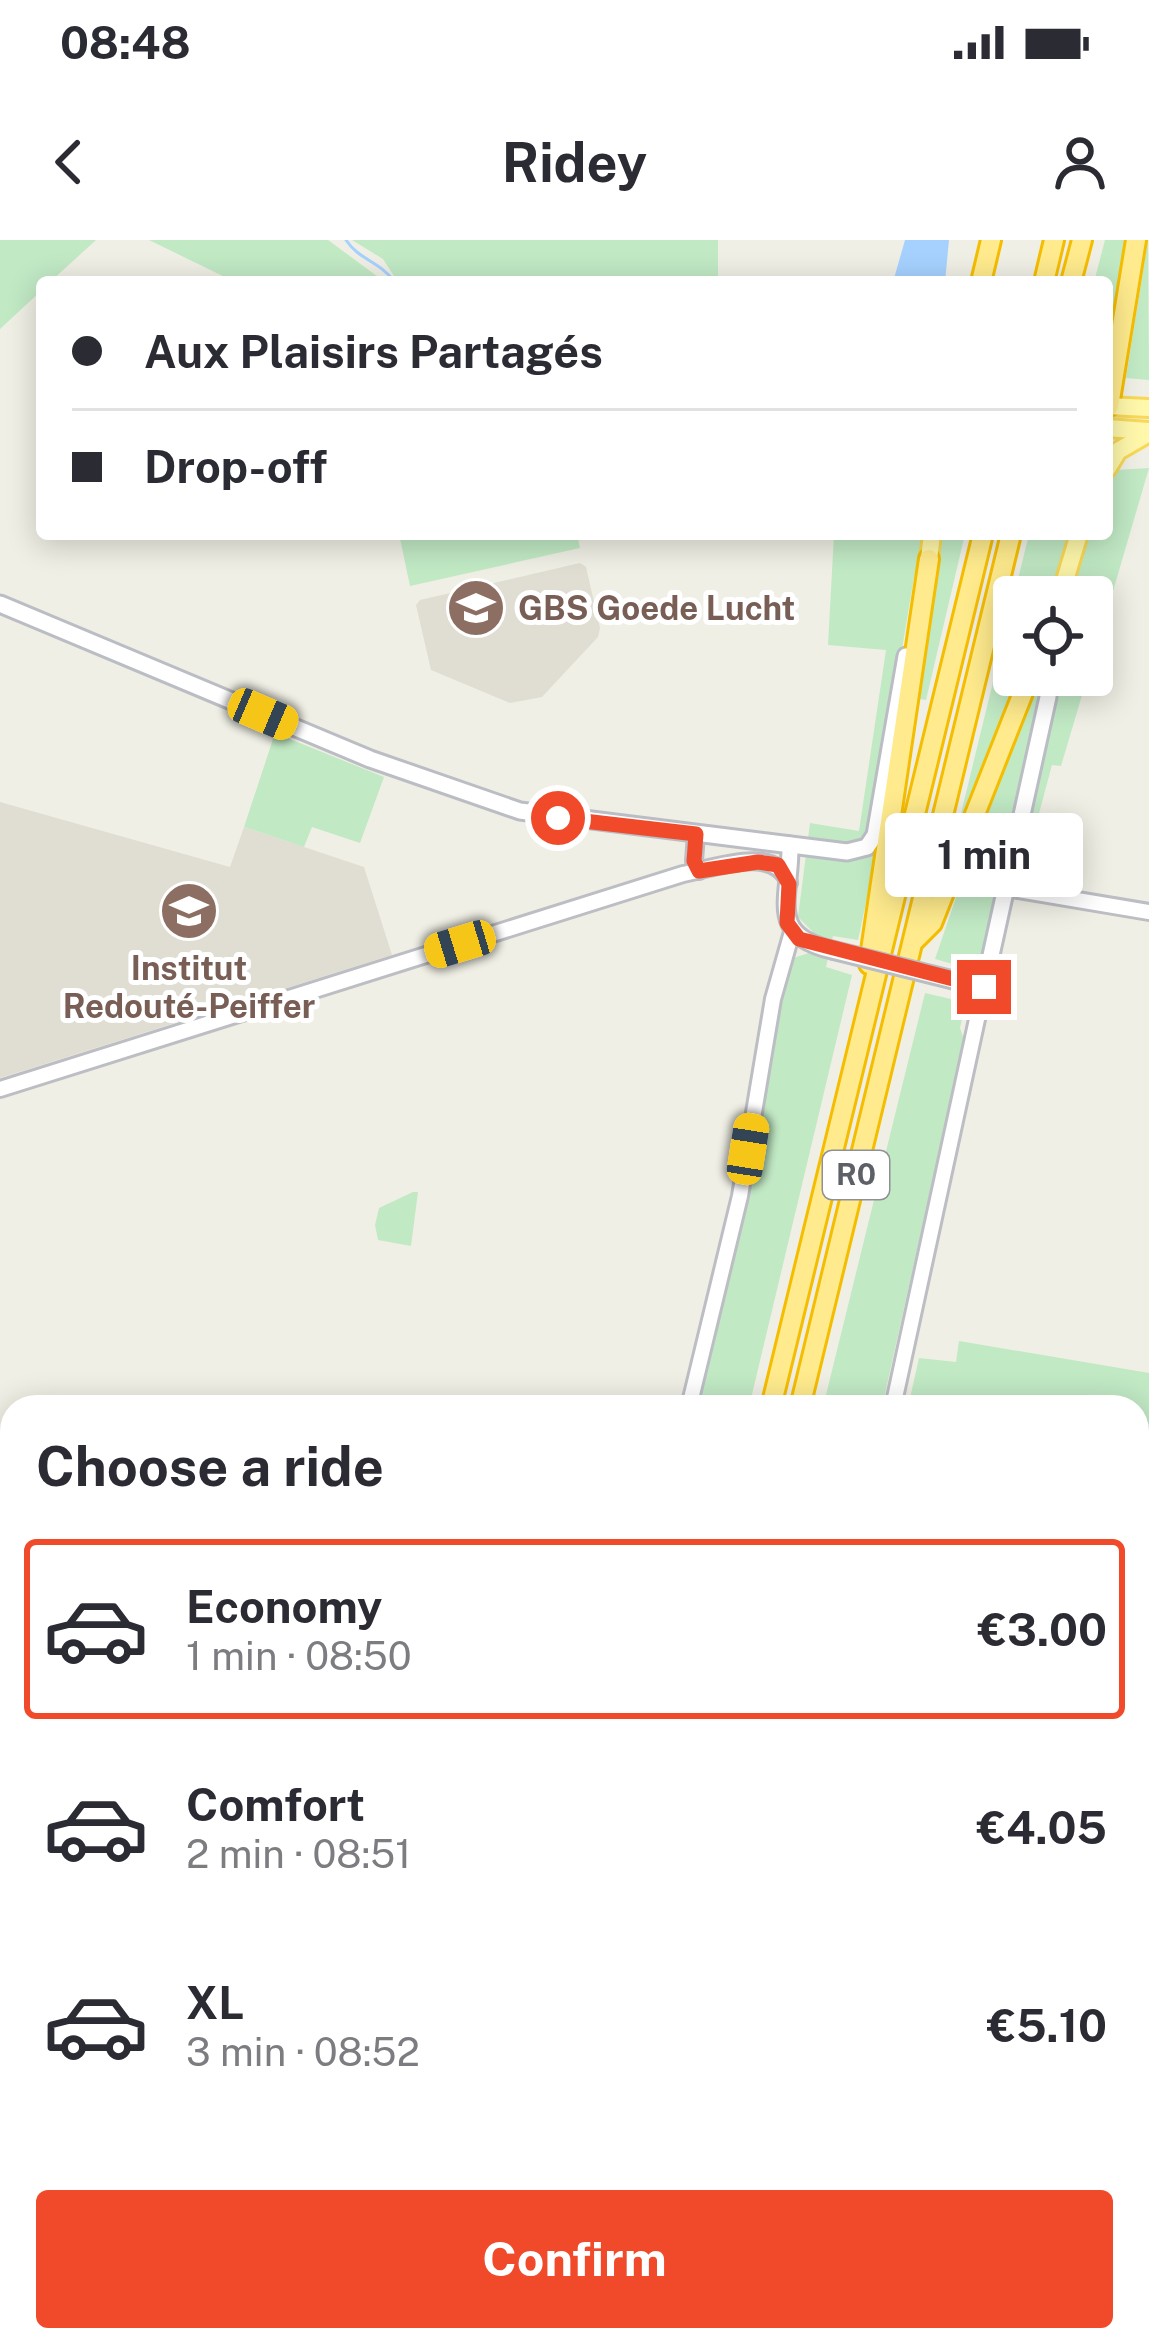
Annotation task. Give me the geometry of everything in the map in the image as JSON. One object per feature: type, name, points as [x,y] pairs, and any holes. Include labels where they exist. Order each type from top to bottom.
[{"type":"highway","points":[[982,276],[991,240]]},
{"type":"highway","points":[[1045,276],[1054,240]]},
{"type":"highway","points":[[1073,276],[1082,240]]},
{"type":"highway","points":[[1113,378],[1136,240]]},
{"type":"highway","name":"R0","points":[[774,1395],[982,540]]},
{"type":"highway","name":"R0","points":[[803,1395],[1010,540]]},
{"type":"highway","points":[[862,1034],[929,559]]},
{"type":"highway","points":[[912,944],[932,923],[1022,696]]},
{"type":"main road","points":[[1113,408],[1149,408]]},
{"type":"main road","points":[[1113,429],[1149,432]]},
{"type":"main road","points":[[1113,459],[1149,432]]},
{"type":"main road","points":[[0,604],[463,794],[537,815],[854,852],[873,840],[916,591],[931,540]]},
{"type":"main road","points":[[1066,576],[1077,540]]},
{"type":"main road","points":[[790,845],[786,912],[792,932],[812,945],[984,987],[1048,696]]},
{"type":"street","points":[[696,834],[694,861],[699,871]]},
{"type":"street","points":[[0,1089],[699,871],[769,861],[785,871],[789,884]]},
{"type":"street","points":[[1006,888],[1149,912]]},
{"type":"street","points":[[692,1395],[740,1196],[772,999],[792,932]]},
{"type":"street","points":[[895,1395],[984,987]]},
{"type":"shaded area","points":[[580,563],[586,567],[598,637],[542,697],[510,703],[431,670],[416,605],[420,600]]},
{"type":"shaded area","name":"Institut Redouté-Peiffer","points":[[0,802],[230,867],[244,827],[364,867],[392,955],[0,1078]]},
{"type":"green space","points":[[0,240],[96,240],[57,276],[36,276],[36,296],[0,329]]},
{"type":"green space","points":[[149,240],[328,240],[377,276],[223,276]]},
{"type":"green space","points":[[352,240],[718,240],[718,276],[394,276],[383,259]]},
{"type":"green space","points":[[1105,240],[1129,240],[1113,337],[1113,276],[1096,276]]},
{"type":"green space","points":[[1148,240],[1149,380],[1126,378]]},
{"type":"green space","points":[[1149,468],[1113,591],[1113,576],[1019,576],[1028,540],[1113,540],[1116,470]]},
{"type":"green space","points":[[400,540],[578,540],[580,548],[410,586]]},
{"type":"green space","points":[[834,540],[964,540],[926,700],[920,699],[935,580],[914,577],[872,830],[878,847],[858,940],[833,936],[826,967],[852,975],[752,1395],[696,1395],[748,1183],[786,969],[793,958],[809,953],[813,932],[798,917],[810,823],[859,831],[886,650],[828,645]]},
{"type":"green space","points":[[993,682],[993,696],[1082,696],[1061,766],[1052,765],[1023,873],[1003,870],[983,957],[966,965],[935,959],[975,842],[956,834]]},
{"type":"green space","points":[[275,733],[384,777],[360,843],[312,827],[304,847],[244,827]]},
{"type":"green space","points":[[925,993],[955,1000],[964,1010],[960,1028],[964,1039],[885,1395],[826,1395]]},
{"type":"green space","points":[[418,1192],[411,1246],[378,1240],[379,1208]]},
{"type":"green space","points":[[959,1341],[1149,1373],[1149,1395],[911,1395],[919,1358],[956,1362]]},
{"type":"water","points":[[905,240],[949,240],[946,276],[895,276]]},
{"type":"waterway","points":[[346,240],[389,276]]},
{"type":"place","name":"GBS Goede Lucht","points":[[476,608]]},
{"type":"place","name":"Institut Redouté-Peiffer","points":[[189,911]]},
{"type":"route","points":[[558,818],[696,834],[694,861],[699,871],[769,861],[785,871],[787,923],[799,939],[984,987]]}]
